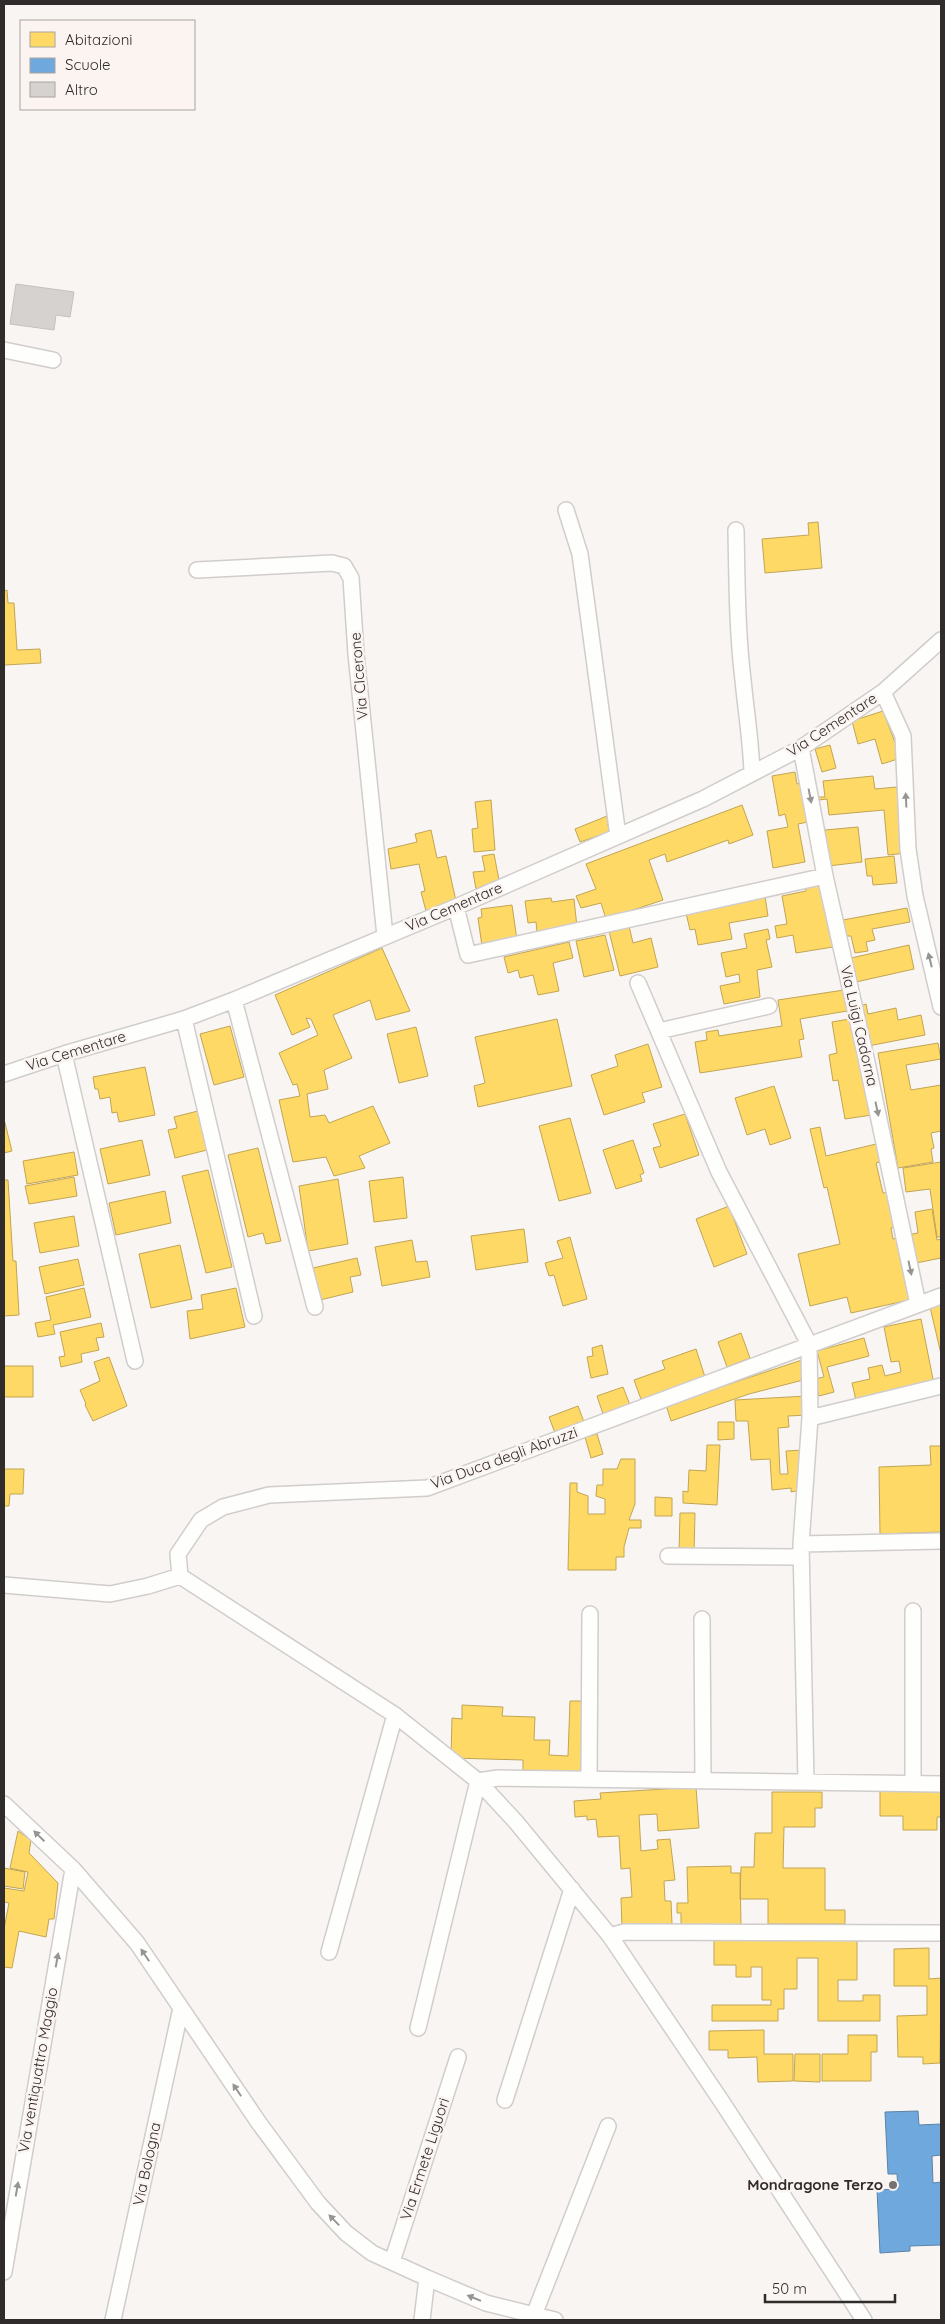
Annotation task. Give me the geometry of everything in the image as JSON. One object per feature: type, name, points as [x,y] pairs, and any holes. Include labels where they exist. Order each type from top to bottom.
[{"type":"street","points":[[4,350],[53,360]]},
{"type":"street","points":[[566,510],[580,554],[618,836]]},
{"type":"street","points":[[736,530],[739,627],[743,681],[751,737],[752,773]]},
{"type":"street","name":"Via CIcerone","points":[[197,570],[332,563],[344,566],[351,578],[356,654],[385,936]]},
{"type":"street","name":"Via Cementare","points":[[4,1074],[64,1054],[184,1019],[234,1000],[456,907],[703,799],[801,748],[883,692],[941,640]]},
{"type":"street","points":[[883,692],[903,736],[908,849],[915,896],[941,1007]]},
{"type":"street","name":"Via Luigi Cadorna","points":[[801,748],[825,876],[918,1304]]},
{"type":"street","points":[[456,907],[468,955],[825,876]]},
{"type":"street","points":[[638,983],[719,1172],[810,1344],[810,1418],[801,1551],[806,1782]]},
{"type":"street","points":[[234,1000],[315,1307]]},
{"type":"street","points":[[659,1031],[769,1006]]},
{"type":"street","points":[[184,1019],[254,1316]]},
{"type":"street","points":[[64,1054],[135,1361]]},
{"type":"street","name":"Via Duca degli Abruzzi","points":[[180,1576],[178,1554],[201,1520],[223,1507],[269,1495],[427,1488],[941,1296]]},
{"type":"street","points":[[810,1418],[941,1386]]},
{"type":"street","points":[[668,1556],[801,1551],[941,1541]]},
{"type":"street","points":[[4,1586],[110,1594],[148,1586],[180,1576],[395,1715],[478,1781],[516,1822],[610,1936],[722,2102],[864,2320]]},
{"type":"street","points":[[913,1611],[913,1784]]},
{"type":"street","points":[[589,1779],[590,1614]]},
{"type":"street","points":[[702,1619],[703,1781]]},
{"type":"street","points":[[329,1952],[395,1715]]},
{"type":"street","points":[[478,1781],[498,1778],[941,1784]]},
{"type":"street","points":[[418,2028],[478,1781]]},
{"type":"street","points":[[4,1804],[73,1869],[137,1943],[259,2123],[318,2204],[346,2233],[366,2248],[392,2262],[486,2302],[508,2315],[534,2315],[555,2320]]},
{"type":"street","name":"Via ventiquattro Maggio","points":[[4,2272],[73,1869]]},
{"type":"street","points":[[505,2100],[572,1889]]},
{"type":"street","points":[[610,1936],[624,1932],[941,1933]]},
{"type":"street","name":"Via Bologna","points":[[113,2320],[182,2008]]},
{"type":"street","name":"Via Ermete Liguori","points":[[392,2262],[458,2057]]},
{"type":"street","points":[[534,2315],[608,2126]]},
{"type":"street","points":[[422,2320],[427,2278]]},
{"type":"building: Abitazioni","points":[[818,522],[822,568],[765,573],[762,539],[809,535],[808,523]]},
{"type":"building: Abitazioni","points":[[7,590],[8,603],[14,603],[17,650],[40,649],[41,663],[4,665],[4,591]]},
{"type":"building: Abitazioni","points":[[883,711],[901,758],[882,764],[875,739],[858,744],[852,721]]},
{"type":"building: Abitazioni","points":[[830,745],[836,768],[822,772],[815,749]]},
{"type":"building: Abitazioni","points":[[795,772],[797,784],[805,782],[813,821],[798,824],[805,862],[773,868],[767,831],[788,827],[785,814],[779,816],[772,776]]},
{"type":"building: Abitazioni","points":[[873,776],[875,789],[897,787],[906,853],[888,855],[884,810],[829,815],[827,799],[819,800],[818,797],[825,797],[823,781]]},
{"type":"building: Abitazioni","points":[[491,800],[495,850],[474,852],[472,829],[478,828],[475,802]]},
{"type":"building: Abitazioni","points":[[742,805],[753,835],[729,844],[728,840],[667,862],[665,854],[649,860],[663,900],[606,919],[601,903],[581,908],[576,896],[596,889],[586,864]]},
{"type":"building: Abitazioni","points":[[607,816],[609,832],[580,842],[575,829]]},
{"type":"building: Abitazioni","points":[[858,827],[862,862],[828,866],[825,830]]},
{"type":"building: Abitazioni","points":[[431,830],[437,858],[446,856],[456,901],[426,911],[421,892],[425,891],[419,864],[391,869],[388,849],[417,842],[415,834]]},
{"type":"building: Abitazioni","points":[[494,854],[499,880],[476,889],[473,872],[485,871],[482,856]]},
{"type":"building: Abitazioni","points":[[894,856],[897,883],[873,885],[872,876],[867,876],[865,859]]},
{"type":"building: Abitazioni","points":[[823,883],[833,947],[796,953],[793,935],[777,938],[775,926],[787,924],[782,896],[806,891],[806,886]]},
{"type":"building: Abitazioni","points":[[765,896],[768,916],[729,923],[732,939],[698,945],[695,929],[690,930],[686,913]]},
{"type":"building: Abitazioni","points":[[551,898],[552,902],[574,899],[577,927],[537,932],[536,922],[528,923],[525,901]]},
{"type":"building: Abitazioni","points":[[512,905],[517,940],[482,946],[478,918],[482,917],[481,909]]},
{"type":"building: Abitazioni","points":[[907,908],[910,922],[872,929],[875,940],[866,942],[868,951],[855,953],[851,936],[846,936],[843,920]]},
{"type":"building: Abitazioni","points":[[629,926],[633,943],[651,938],[658,967],[620,976],[609,931]]},
{"type":"building: Abitazioni","points":[[768,929],[770,939],[766,940],[772,967],[757,970],[760,997],[724,1004],[720,986],[740,982],[739,974],[726,977],[721,953],[747,948],[744,934]]},
{"type":"building: Abitazioni","points":[[605,935],[614,970],[584,977],[576,941]]},
{"type":"building: Abitazioni","points":[[569,942],[573,958],[553,963],[559,991],[538,995],[533,975],[520,978],[518,970],[508,973],[504,957]]},
{"type":"building: Abitazioni","points":[[909,945],[914,969],[856,982],[851,958]]},
{"type":"building: Abitazioni","points":[[382,948],[410,1011],[376,1020],[370,1000],[333,1015],[352,1058],[324,1070],[328,1089],[307,1094],[310,1117],[325,1115],[329,1123],[373,1106],[390,1143],[359,1156],[365,1168],[334,1176],[326,1157],[293,1162],[279,1100],[300,1096],[297,1084],[293,1085],[279,1053],[318,1035],[311,1019],[306,1018],[310,1027],[292,1035],[275,995]]},
{"type":"building: Abitazioni","points":[[844,990],[847,1011],[800,1019],[804,1039],[799,1040],[802,1057],[700,1073],[695,1042],[707,1040],[706,1032],[718,1030],[719,1036],[782,1026],[778,1000]]},
{"type":"building: Abitazioni","points":[[866,1004],[868,1014],[896,1008],[898,1020],[921,1015],[925,1035],[868,1046],[860,1006]]},
{"type":"building: Abitazioni","points":[[855,1018],[872,1115],[845,1119],[838,1080],[833,1081],[829,1055],[837,1053],[832,1022]]},
{"type":"building: Abitazioni","points":[[557,1019],[572,1086],[478,1107],[474,1086],[485,1083],[475,1037]]},
{"type":"building: Abitazioni","points":[[230,1026],[244,1077],[214,1085],[200,1034]]},
{"type":"building: Abitazioni","points":[[416,1027],[428,1076],[399,1083],[387,1034]]},
{"type":"building: Abitazioni","points":[[938,1043],[941,1059],[906,1065],[911,1090],[941,1085],[941,1131],[931,1133],[934,1148],[931,1149],[933,1162],[898,1168],[878,1053]]},
{"type":"building: Abitazioni","points":[[648,1044],[662,1087],[642,1093],[645,1102],[604,1115],[591,1075],[618,1066],[615,1055]]},
{"type":"building: Abitazioni","points":[[145,1067],[155,1115],[119,1122],[117,1112],[112,1113],[110,1097],[100,1099],[98,1089],[95,1089],[93,1077]]},
{"type":"building: Abitazioni","points":[[774,1086],[791,1138],[770,1145],[765,1129],[747,1135],[735,1098]]},
{"type":"building: Abitazioni","points":[[198,1111],[207,1150],[175,1158],[168,1130],[177,1128],[174,1117]]},
{"type":"building: Abitazioni","points":[[685,1114],[699,1155],[660,1168],[653,1148],[661,1146],[653,1124]]},
{"type":"building: Abitazioni","points":[[570,1118],[591,1193],[559,1201],[539,1126]]},
{"type":"building: Abitazioni","points":[[4,1119],[12,1151],[4,1153]]},
{"type":"building: Abitazioni","points":[[820,1127],[826,1156],[876,1144],[880,1162],[876,1163],[883,1193],[891,1192],[898,1226],[891,1228],[893,1239],[901,1237],[906,1257],[900,1258],[909,1300],[851,1313],[847,1297],[810,1306],[798,1254],[840,1244],[827,1187],[824,1188],[810,1129]]},
{"type":"building: Abitazioni","points":[[142,1140],[150,1175],[108,1184],[100,1149]]},
{"type":"building: Abitazioni","points":[[633,1140],[644,1173],[640,1175],[642,1181],[616,1189],[603,1150]]},
{"type":"building: Abitazioni","points":[[258,1148],[281,1241],[266,1244],[263,1233],[248,1237],[228,1155]]},
{"type":"building: Abitazioni","points":[[74,1152],[78,1175],[27,1184],[23,1161]]},
{"type":"building: Abitazioni","points":[[941,1162],[941,1237],[937,1237],[930,1189],[906,1192],[903,1168]]},
{"type":"building: Abitazioni","points":[[208,1170],[232,1267],[206,1273],[182,1176]]},
{"type":"building: Abitazioni","points":[[74,1177],[77,1196],[29,1204],[25,1186]]},
{"type":"building: Abitazioni","points":[[403,1177],[407,1218],[374,1222],[369,1181]]},
{"type":"building: Abitazioni","points":[[338,1179],[348,1244],[308,1251],[299,1186]]},
{"type":"building: Abitazioni","points":[[4,1180],[8,1180],[13,1261],[16,1261],[19,1315],[4,1316]]},
{"type":"building: Abitazioni","points":[[165,1191],[171,1223],[116,1235],[109,1203]]},
{"type":"building: Abitazioni","points":[[729,1206],[747,1254],[714,1267],[696,1219]]},
{"type":"building: Abitazioni","points":[[932,1209],[937,1240],[941,1239],[941,1258],[916,1263],[912,1234],[918,1233],[915,1212]]},
{"type":"building: Abitazioni","points":[[74,1216],[79,1246],[40,1253],[34,1223]]},
{"type":"building: Abitazioni","points":[[524,1229],[528,1262],[476,1270],[471,1236]]},
{"type":"building: Abitazioni","points":[[570,1237],[587,1299],[563,1306],[554,1275],[549,1276],[545,1263],[563,1258],[557,1241]]},
{"type":"building: Abitazioni","points":[[412,1240],[416,1262],[427,1261],[430,1277],[382,1286],[375,1247]]},
{"type":"building: Abitazioni","points":[[180,1245],[192,1299],[151,1308],[139,1254]]},
{"type":"building: Abitazioni","points":[[357,1258],[361,1275],[350,1277],[353,1292],[320,1300],[313,1268]]},
{"type":"building: Abitazioni","points":[[78,1259],[84,1285],[45,1294],[39,1267]]},
{"type":"building: Abitazioni","points":[[84,1288],[91,1317],[53,1325],[55,1334],[38,1337],[35,1323],[51,1320],[46,1297]]},
{"type":"building: Abitazioni","points":[[236,1288],[245,1327],[190,1339],[187,1311],[203,1309],[201,1295]]},
{"type":"building: Abitazioni","points":[[941,1304],[941,1354],[930,1307]]},
{"type":"building: Abitazioni","points":[[921,1319],[934,1384],[856,1400],[852,1383],[870,1379],[868,1368],[882,1365],[885,1376],[901,1372],[899,1361],[891,1362],[884,1327]]},
{"type":"building: Abitazioni","points":[[101,1323],[104,1337],[96,1338],[99,1350],[81,1354],[82,1362],[61,1367],[59,1357],[65,1356],[60,1332]]},
{"type":"building: Abitazioni","points":[[741,1333],[750,1358],[727,1367],[718,1342]]},
{"type":"building: Abitazioni","points":[[864,1338],[869,1356],[827,1367],[834,1392],[819,1396],[815,1379],[824,1377],[817,1351]]},
{"type":"building: Abitazioni","points":[[602,1345],[608,1374],[591,1378],[587,1357],[593,1356],[592,1348]]},
{"type":"building: Abitazioni","points":[[696,1349],[706,1380],[642,1402],[634,1380],[665,1369],[662,1361]]},
{"type":"building: Abitazioni","points":[[109,1357],[127,1406],[93,1421],[80,1390],[100,1381],[94,1362]]},
{"type":"building: Abitazioni","points":[[805,1359],[807,1379],[749,1394],[671,1421],[666,1405]]},
{"type":"building: Abitazioni","points":[[4,1366],[33,1366],[33,1397],[4,1397]]},
{"type":"building: Abitazioni","points":[[623,1387],[630,1405],[603,1414],[597,1396]]},
{"type":"building: Abitazioni","points":[[807,1396],[808,1415],[788,1416],[789,1427],[778,1428],[780,1474],[788,1474],[786,1451],[804,1450],[802,1490],[791,1492],[791,1488],[772,1490],[770,1459],[751,1460],[748,1421],[736,1421],[735,1400]]},
{"type":"building: Abitazioni","points":[[578,1406],[584,1422],[555,1433],[549,1417]]},
{"type":"building: Abitazioni","points":[[718,1422],[734,1422],[734,1439],[718,1440]]},
{"type":"building: Abitazioni","points":[[597,1434],[603,1454],[591,1458],[585,1437]]},
{"type":"building: Abitazioni","points":[[707,1445],[720,1445],[717,1505],[683,1503],[683,1491],[688,1492],[689,1470],[706,1471]]},
{"type":"building: Abitazioni","points":[[930,1446],[941,1446],[941,1532],[880,1534],[879,1467],[931,1465]]},
{"type":"building: Abitazioni","points":[[621,1459],[635,1459],[635,1504],[629,1520],[641,1520],[641,1528],[629,1528],[624,1547],[624,1557],[616,1557],[616,1570],[568,1570],[570,1483],[577,1483],[577,1492],[588,1496],[588,1514],[605,1514],[605,1499],[596,1496],[597,1485],[603,1485],[603,1469],[617,1469]]},
{"type":"building: Abitazioni","points":[[4,1469],[24,1469],[23,1494],[10,1494],[9,1506],[4,1506]]},
{"type":"building: Abitazioni","points":[[655,1497],[672,1498],[672,1516],[655,1516]]},
{"type":"building: Abitazioni","points":[[680,1513],[695,1513],[694,1553],[679,1552]]},
{"type":"building: Abitazioni","points":[[570,1701],[586,1701],[584,1775],[523,1773],[523,1760],[451,1758],[452,1718],[462,1719],[462,1705],[503,1707],[502,1716],[535,1717],[534,1740],[550,1740],[549,1755],[568,1756]]},
{"type":"building: Abitazioni","points":[[696,1787],[699,1828],[658,1831],[657,1814],[639,1815],[641,1851],[658,1849],[657,1840],[670,1839],[675,1880],[664,1881],[665,1901],[671,1901],[672,1924],[622,1927],[621,1898],[632,1897],[630,1868],[621,1869],[619,1836],[598,1837],[596,1819],[587,1820],[587,1816],[575,1817],[574,1801],[601,1799],[600,1793]]},
{"type":"building: Abitazioni","points":[[880,1791],[941,1792],[941,1817],[937,1817],[937,1830],[903,1830],[903,1816],[880,1816]]},
{"type":"building: Abitazioni","points":[[772,1792],[822,1792],[822,1808],[815,1808],[815,1827],[784,1827],[783,1868],[825,1868],[825,1910],[845,1910],[845,1924],[768,1924],[768,1899],[740,1899],[741,1867],[754,1867],[755,1833],[772,1833]]},
{"type":"building: Abitazioni","points":[[18,1831],[31,1840],[29,1853],[58,1883],[54,1919],[49,1919],[46,1937],[19,1931],[12,1968],[4,1967],[4,1929],[9,1903],[4,1902],[4,1888],[24,1891],[28,1872],[10,1868]]},
{"type":"building: Abitazioni","points":[[731,1866],[731,1873],[740,1873],[741,1925],[681,1925],[681,1913],[677,1913],[677,1903],[688,1903],[687,1867]]},
{"type":"building: Abitazioni","points":[[4,1868],[25,1872],[23,1889],[4,1886]]},
{"type":"building: Abitazioni","points":[[714,1939],[857,1939],[857,1980],[838,1980],[838,2001],[863,2001],[863,1995],[880,1995],[880,2021],[818,2021],[818,1958],[797,1958],[797,1989],[784,1989],[784,2009],[778,2009],[778,2021],[712,2021],[712,2005],[771,2005],[771,2000],[762,2000],[762,1967],[751,1967],[751,1977],[736,1977],[736,1965],[714,1965]]},
{"type":"building: Abitazioni","points":[[929,1948],[929,1979],[941,1978],[940,2063],[923,2064],[923,2057],[898,2057],[897,2016],[927,2015],[927,1986],[894,1986],[894,1949]]},
{"type":"building: Abitazioni","points":[[764,2030],[764,2054],[793,2054],[793,2081],[758,2082],[757,2057],[728,2058],[728,2050],[709,2050],[709,2031]]},
{"type":"building: Abitazioni","points":[[848,2035],[877,2035],[877,2052],[871,2052],[871,2081],[822,2081],[822,2054],[848,2054]]},
{"type":"building: Abitazioni","points":[[795,2054],[820,2054],[820,2082],[794,2081]]},
{"type":"building: Scuole","points":[[918,2111],[919,2125],[941,2124],[941,2155],[932,2156],[933,2183],[941,2182],[941,2245],[910,2246],[910,2251],[880,2253],[877,2190],[898,2189],[897,2174],[888,2174],[885,2112]]},
{"type":"building: Altro","points":[[16,284],[74,292],[70,317],[56,315],[54,330],[10,324]]},
{"type":"place","name":"Mondragone Terzo","points":[[893,2185]]}]
